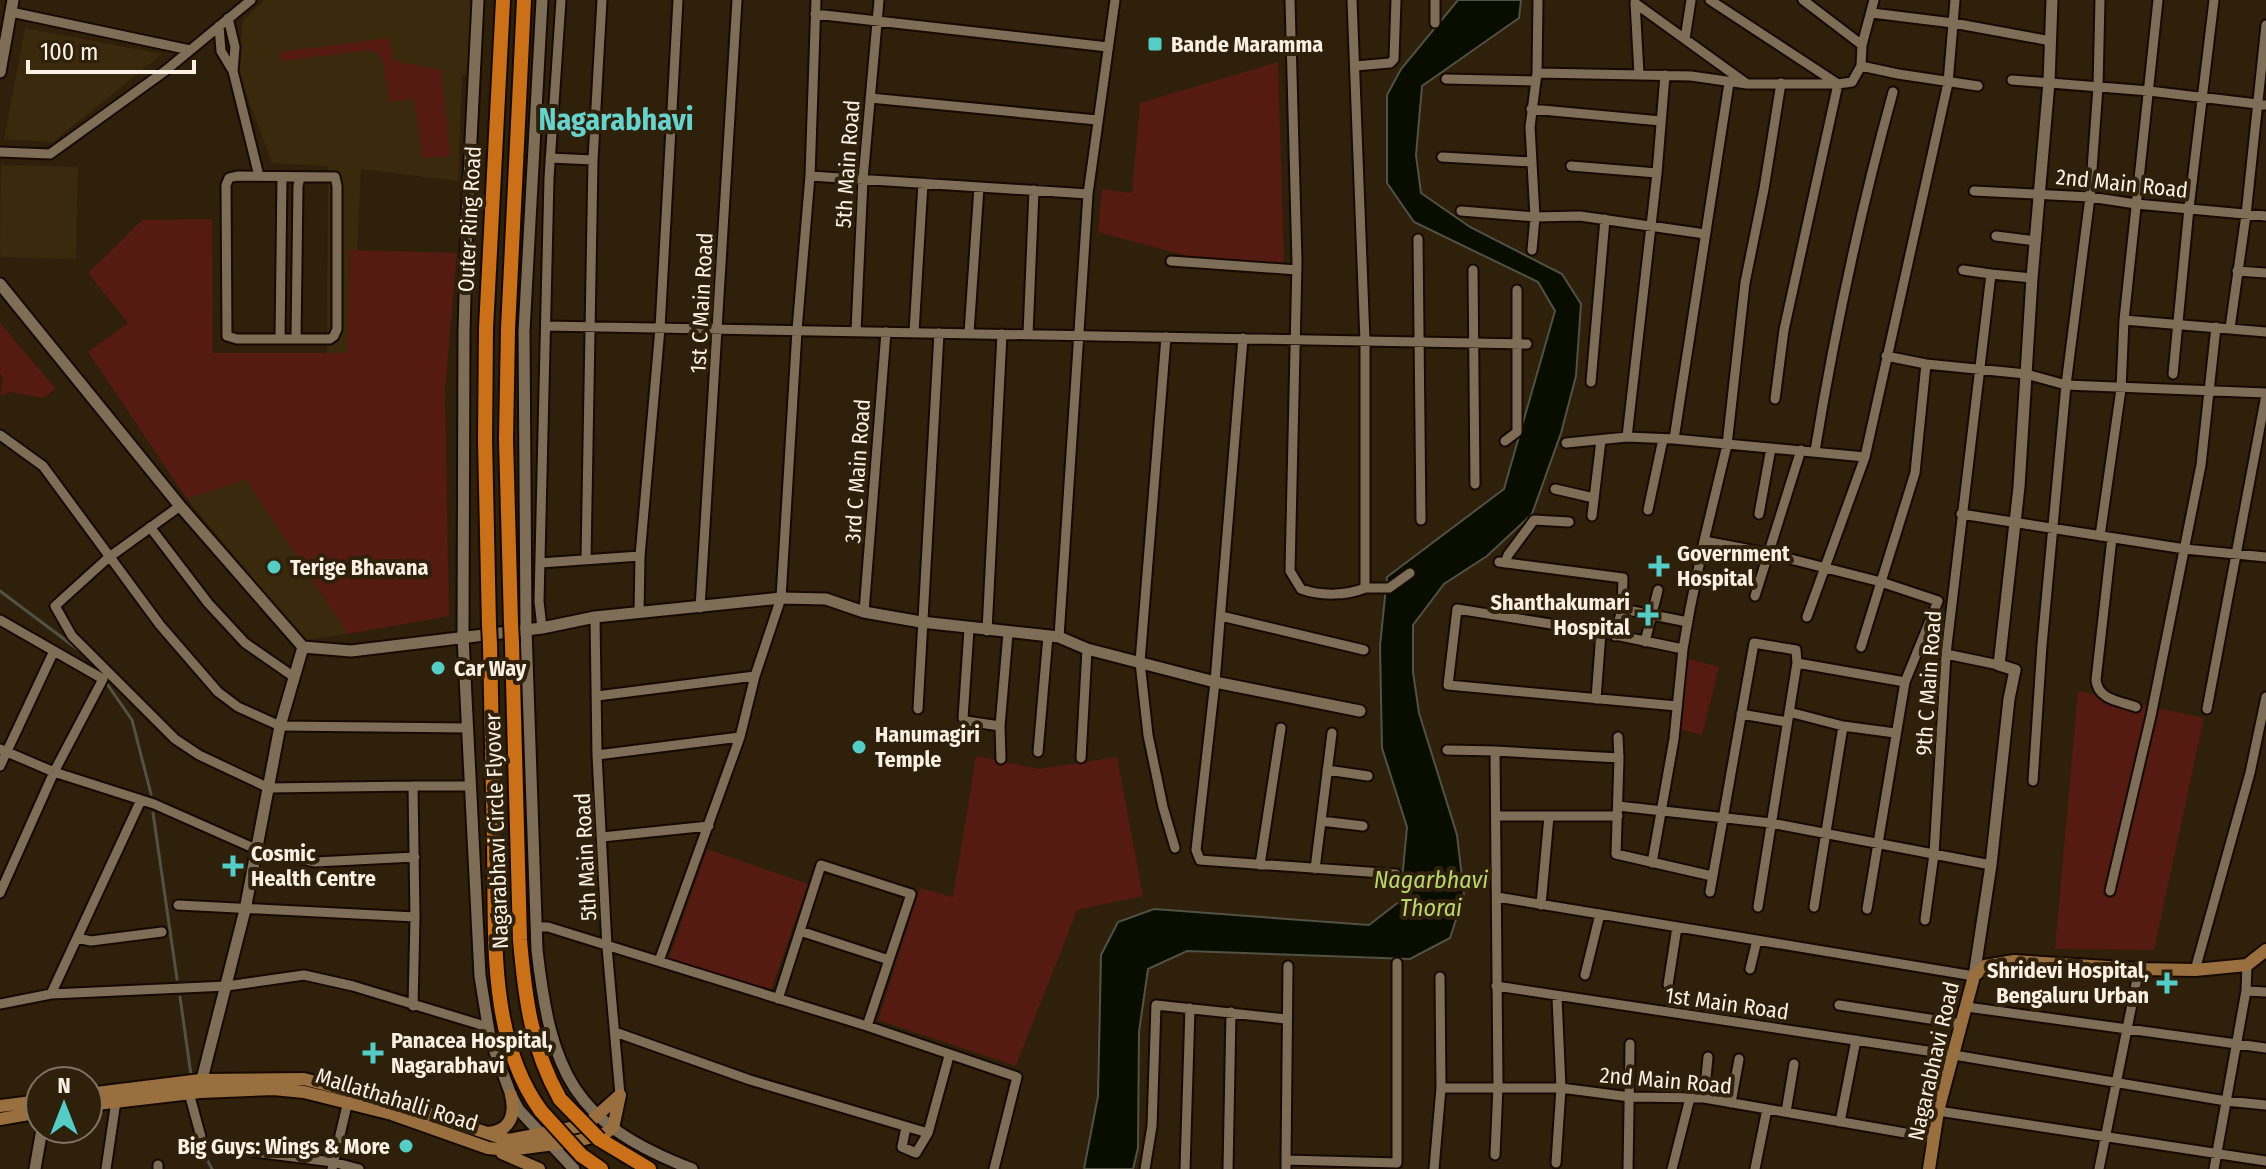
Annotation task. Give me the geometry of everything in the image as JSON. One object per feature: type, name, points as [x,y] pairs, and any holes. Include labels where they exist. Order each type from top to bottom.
[{"type":"highway","name":"Outer Ring Road","points":[[485,440],[486,328],[503,0]]},
{"type":"highway","name":"Outer Ring Road","points":[[506,439],[510,248],[524,0]]},
{"type":"highway","name":"Nagarabhavi Circle Flyover","points":[[506,439],[520,940],[529,1021],[539,1056],[560,1099],[599,1139],[649,1169]]},
{"type":"highway","name":"Nagarabhavi Circle Flyover","points":[[485,440],[501,1003],[521,1077],[541,1111],[581,1155],[601,1169]]},
{"type":"main road","points":[[2247,965],[2266,950]]},
{"type":"main road","name":"Nagarabhavi Road","points":[[1929,1169],[1938,1111],[1974,976],[1985,966],[2014,961],[2195,970],[2247,965]]},
{"type":"main road","name":"Mallathahalli Road","points":[[104,1093],[304,1079],[400,1104],[508,1140],[545,1140]]},
{"type":"main road","name":"Mallathahalli Road","points":[[104,1103],[197,1088],[304,1092],[392,1114],[488,1148],[509,1150],[573,1129],[598,1115],[620,1095]]},
{"type":"main road","points":[[480,1132],[496,1132],[507,1125],[514,1113],[511,1095]]},
{"type":"main road","points":[[545,1140],[577,1141],[604,1134],[613,1128],[620,1095]]},
{"type":"main road","points":[[0,1106],[24,1103]]},
{"type":"main road","points":[[0,1119],[24,1115]]},
{"type":"main road","points":[[488,1148],[538,1169]]},
{"type":"street","points":[[0,152],[50,154],[190,50],[251,0]]},
{"type":"street","points":[[478,0],[466,247],[463,637],[480,976],[488,1027],[511,1095],[519,1110],[574,1169]]},
{"type":"street","points":[[542,0],[524,331],[526,629],[542,990],[553,1046],[584,1103],[613,1128],[653,1153],[692,1169]]},
{"type":"street","points":[[542,628],[540,563],[550,158],[561,0]]},
{"type":"street","points":[[586,559],[593,160],[602,0]]},
{"type":"street","points":[[639,613],[640,556],[660,328],[678,0]]},
{"type":"street","name":"1st C Main Road","points":[[700,608],[737,0]]},
{"type":"street","points":[[659,961],[740,737],[755,676],[781,598],[797,330],[810,176],[816,0]]},
{"type":"street","name":"5th Main Road","points":[[856,331],[863,179],[879,0]]},
{"type":"street","points":[[1038,752],[1054,637],[1088,194],[1115,0]]},
{"type":"street","points":[[1290,0],[1297,270],[1290,571],[1301,589],[1313,593],[1389,588],[1410,573]]},
{"type":"street","points":[[1352,0],[1365,341],[1365,588]]},
{"type":"street","points":[[1355,66],[1390,63],[1394,59],[1396,0]]},
{"type":"street","points":[[1435,0],[1435,23]]},
{"type":"street","points":[[1532,250],[1535,217],[1531,109],[1537,77],[1538,0]]},
{"type":"street","points":[[1685,39],[1691,0]]},
{"type":"street","points":[[1710,0],[1838,84]]},
{"type":"street","points":[[1803,0],[1814,4],[1862,45]]},
{"type":"street","points":[[1446,79],[1639,74],[1691,76],[1747,84],[1852,82],[1861,66],[1862,45],[1874,0]]},
{"type":"street","points":[[1807,617],[1865,457],[1948,83],[1955,0]]},
{"type":"street","points":[[1999,665],[2015,523],[2049,82],[2052,0]]},
{"type":"street","points":[[2033,781],[2066,385],[2090,197],[2098,87],[2100,0]]},
{"type":"street","points":[[2100,536],[2121,389],[2124,320],[2158,0]]},
{"type":"street","points":[[2173,374],[2214,0]]},
{"type":"street","points":[[1635,2],[1639,74]]},
{"type":"street","points":[[1635,2],[1747,84]]},
{"type":"street","points":[[0,72],[12,6],[190,50]]},
{"type":"street","points":[[1872,13],[1953,23],[2051,41]]},
{"type":"street","points":[[815,14],[1108,47]]},
{"type":"street","points":[[228,18],[235,47],[233,71]]},
{"type":"street","points":[[2230,328],[2262,105],[2266,25]]},
{"type":"street","points":[[219,26],[221,51],[233,71],[259,176]]},
{"type":"street","points":[[1861,66],[1978,86]]},
{"type":"street","points":[[1627,437],[1652,225],[1665,75]]},
{"type":"street","points":[[2012,80],[2149,91],[2262,105]]},
{"type":"street","points":[[1648,510],[1669,439],[1729,83]]},
{"type":"street","points":[[1652,863],[1674,739],[1683,649],[1727,445],[1745,283],[1781,83]]},
{"type":"street","points":[[1775,399],[1784,330],[1838,84]]},
{"type":"street","points":[[1815,451],[1836,324],[1868,183],[1893,92]]},
{"type":"street","points":[[870,98],[1097,120]]},
{"type":"street","points":[[1531,109],[1661,121]]},
{"type":"street","points":[[1442,157],[1531,162]]},
{"type":"street","points":[[550,158],[593,160]]},
{"type":"street","points":[[1571,166],[1657,173]]},
{"type":"street","points":[[810,176],[1088,194]]},
{"type":"street","points":[[280,339],[282,177]]},
{"type":"street","points":[[282,177],[335,177],[337,329],[330,339],[237,339],[227,336],[226,185],[229,178],[282,177]]},
{"type":"street","points":[[296,339],[300,177]]},
{"type":"street","points":[[914,332],[923,183]]},
{"type":"street","points":[[969,333],[979,187]]},
{"type":"street","points":[[1028,334],[1034,190]]},
{"type":"street","name":"2nd Main Road","points":[[1974,191],[2090,197],[2266,216]]},
{"type":"street","points":[[1461,211],[1535,217],[1580,216],[1705,234]]},
{"type":"street","points":[[1591,382],[1605,219]]},
{"type":"street","points":[[1996,236],[2036,241]]},
{"type":"street","points":[[1418,239],[1421,520]]},
{"type":"street","points":[[1171,261],[1297,270]]},
{"type":"street","points":[[1473,270],[1475,484]]},
{"type":"street","points":[[1963,270],[2032,278]]},
{"type":"street","points":[[2237,271],[2266,273]]},
{"type":"street","name":"9th C Main Road","points":[[1925,920],[1934,854],[1946,654],[1991,274]]},
{"type":"street","points":[[0,284],[180,506],[303,647],[351,651],[542,628],[595,617],[781,598],[826,599],[864,612],[921,622],[1054,637],[1087,649],[1215,682],[1360,711]]},
{"type":"street","points":[[1505,441],[1517,432],[1522,344],[1517,290]]},
{"type":"street","points":[[2124,320],[2266,332]]},
{"type":"street","points":[[546,326],[1522,344]]},
{"type":"street","points":[[2110,891],[2201,465],[2216,327]]},
{"type":"street","name":"3rd C Main Road","points":[[864,612],[886,332]]},
{"type":"street","points":[[918,709],[939,333]]},
{"type":"street","points":[[987,631],[1002,334]]},
{"type":"street","points":[[1166,337],[1140,662],[1148,735],[1175,848]]},
{"type":"street","points":[[1243,338],[1215,682],[1196,850],[1200,860],[1396,874]]},
{"type":"street","points":[[1886,356],[1926,364],[2026,374],[2066,385],[2266,394],[2207,709]]},
{"type":"street","points":[[1861,647],[1915,473],[1926,364]]},
{"type":"street","points":[[0,435],[43,466],[108,558],[188,659],[218,692],[238,707],[280,726],[468,728]]},
{"type":"street","points":[[1566,443],[1627,437],[1865,457]]},
{"type":"street","points":[[1592,516],[1601,440]]},
{"type":"street","points":[[1759,514],[1771,448]]},
{"type":"street","points":[[1755,596],[1766,553],[1801,450]]},
{"type":"street","points":[[1555,489],[1594,498]]},
{"type":"street","points":[[180,506],[108,558],[55,606],[72,636],[175,739],[199,755],[269,788],[470,786]]},
{"type":"street","points":[[1961,514],[2185,549],[2266,557]]},
{"type":"street","points":[[1569,522],[1534,520],[1502,563],[1623,578],[1622,609],[1615,636]]},
{"type":"street","points":[[150,527],[208,603],[245,643],[294,677]]},
{"type":"street","points":[[2112,538],[2097,689],[2101,694],[2136,707]]},
{"type":"street","points":[[1704,541],[1881,582],[1938,601],[1952,599]]},
{"type":"street","points":[[540,563],[640,556]]},
{"type":"street","points":[[1645,642],[1658,590]]},
{"type":"street","points":[[1867,909],[1905,682],[1938,601]]},
{"type":"street","points":[[1677,706],[1448,685],[1457,609],[1601,632],[1683,649]]},
{"type":"street","points":[[1622,609],[1688,622]]},
{"type":"street","points":[[1221,616],[1364,650]]},
{"type":"street","name":"5th Main Road","points":[[595,617],[597,755],[607,947],[620,1095]]},
{"type":"street","points":[[0,620],[103,679],[54,772],[0,893]]},
{"type":"street","points":[[969,629],[963,718],[1000,726]]},
{"type":"street","points":[[1596,699],[1601,632]]},
{"type":"street","points":[[1001,759],[1000,726],[1008,633]]},
{"type":"street","points":[[1710,892],[1754,643],[1796,650],[1797,663],[1758,907]]},
{"type":"street","points":[[201,1137],[197,1088],[227,986],[258,850],[280,726],[303,647]]},
{"type":"street","points":[[1081,758],[1087,649]]},
{"type":"street","points":[[0,766],[4,751],[53,653]]},
{"type":"street","points":[[1497,897],[1974,976],[2015,670],[1946,654]]},
{"type":"street","points":[[1797,663],[1905,682]]},
{"type":"street","points":[[597,696],[755,676]]},
{"type":"street","points":[[2195,970],[2250,773],[2266,697]]},
{"type":"street","points":[[1741,714],[1788,717],[1895,733]]},
{"type":"street","points":[[1814,907],[1843,726]]},
{"type":"street","points":[[1260,865],[1281,728]]},
{"type":"street","points":[[1315,869],[1332,733]]},
{"type":"street","points":[[597,755],[740,737]]},
{"type":"street","points":[[1618,737],[1616,854],[1712,876]]},
{"type":"street","points":[[1447,750],[1619,758]]},
{"type":"street","points":[[4,751],[54,772],[141,800],[258,850],[315,862],[415,857]]},
{"type":"street","points":[[1495,751],[1498,1086],[1495,1155]]},
{"type":"street","points":[[1327,770],[1368,776]]},
{"type":"street","points":[[413,786],[413,1006]]},
{"type":"street","points":[[51,994],[141,800]]},
{"type":"street","points":[[1496,816],[1662,811],[1723,817],[1876,841],[1991,865]]},
{"type":"street","points":[[1541,905],[1549,816]]},
{"type":"street","points":[[1321,821],[1363,826]]},
{"type":"street","points":[[602,837],[709,826]]},
{"type":"street","points":[[778,999],[821,865],[911,894],[867,1026]]},
{"type":"street","points":[[178,905],[415,917]]},
{"type":"street","points":[[1585,975],[1600,914]]},
{"type":"street","points":[[537,927],[548,927],[659,961],[1017,1077],[994,1169]]},
{"type":"street","points":[[1668,985],[1677,927]]},
{"type":"street","points":[[800,931],[889,960]]},
{"type":"street","points":[[77,938],[91,941],[162,932]]},
{"type":"street","points":[[1750,969],[1757,940]]},
{"type":"street","points":[[1288,966],[1286,1164],[1397,1163],[1397,963]]},
{"type":"street","points":[[2214,1169],[2246,991],[2247,965]]},
{"type":"street","points":[[2099,1169],[2139,969]]},
{"type":"street","points":[[0,1004],[51,994],[227,986],[304,975],[353,986],[488,1027]]},
{"type":"street","points":[[1434,1169],[1441,1088],[1440,977]]},
{"type":"street","name":"1st Main Road","points":[[1496,986],[2266,1105]]},
{"type":"street","points":[[2246,991],[2266,992]]},
{"type":"street","points":[[1556,1163],[1561,1088],[1557,997]]},
{"type":"street","points":[[1145,1169],[1152,1126],[1156,1005],[1286,1019]]},
{"type":"street","points":[[1839,1005],[1962,1024]]},
{"type":"street","points":[[1967,1007],[2266,1048]]},
{"type":"street","points":[[1185,1169],[1190,1008]]},
{"type":"street","points":[[1228,1169],[1231,1012]]},
{"type":"street","points":[[615,1032],[750,1080],[928,1133]]},
{"type":"street","points":[[1840,1122],[1856,1040]]},
{"type":"street","points":[[1628,1169],[1630,1044]]},
{"type":"street","points":[[906,1127],[902,1147],[916,1153],[928,1133],[949,1056]]},
{"type":"street","points":[[1704,1098],[1708,1057]]},
{"type":"street","points":[[1731,1103],[1739,1059]]},
{"type":"street","points":[[1786,1112],[1794,1064]]},
{"type":"street","name":"2nd Main Road","points":[[1441,1088],[1561,1088],[1630,1097],[1704,1098],[1934,1138]]},
{"type":"street","points":[[1672,1169],[1690,1098]]},
{"type":"street","points":[[106,1169],[116,1101]]},
{"type":"street","points":[[332,1165],[348,1101]]},
{"type":"street","points":[[1755,1169],[1767,1109]]},
{"type":"street","points":[[1938,1111],[2266,1161]]},
{"type":"street","points":[[35,1169],[39,1145]]},
{"type":"street","points":[[231,1149],[359,1169]]},
{"type":"shaded area","points":[[264,0],[474,0],[471,74],[462,75],[458,181],[361,169],[357,250],[350,251],[348,353],[327,353],[328,166],[272,163],[238,72],[243,21]]},
{"type":"shaded area","points":[[25,28],[162,54],[53,142],[4,139]]},
{"type":"shaded area","points":[[389,38],[393,61],[441,70],[450,156],[423,158],[414,99],[390,102],[382,57],[370,50],[282,61],[280,52]]},
{"type":"shaded area","points":[[1278,62],[1284,266],[1198,259],[1098,232],[1102,189],[1132,193],[1140,103]]},
{"type":"shaded area","points":[[1,165],[78,167],[76,259],[0,257]]},
{"type":"shaded area","points":[[212,219],[213,353],[347,353],[350,250],[457,253],[445,390],[449,616],[348,634],[246,479],[187,499],[88,352],[128,323],[88,273],[142,220]]},
{"type":"shaded area","points":[[0,323],[56,389],[43,398],[10,392],[0,396],[3,378],[0,373]]},
{"type":"shaded area","name":"Terige Bhavana","points":[[246,478],[348,634],[304,640],[187,499]]},
{"type":"shaded area","points":[[1685,658],[1719,667],[1702,735],[1667,726],[1677,706]]},
{"type":"shaded area","points":[[2078,691],[2204,718],[2154,950],[2055,949]]},
{"type":"shaded area","points":[[976,756],[1039,769],[1117,757],[1143,896],[1077,910],[1016,1066],[878,1020],[920,888],[953,897]]},
{"type":"shaded area","points":[[707,849],[808,884],[770,993],[669,958]]},
{"type":"water","name":"Nagarbhavi Thorai","points":[[1458,0],[1521,0],[1519,18],[1422,86],[1416,155],[1421,193],[1470,227],[1562,274],[1581,304],[1576,376],[1561,433],[1532,514],[1487,556],[1444,584],[1413,625],[1413,672],[1419,713],[1457,835],[1464,895],[1450,938],[1410,959],[1187,951],[1148,969],[1139,1032],[1138,1148],[1133,1169],[1084,1169],[1098,1096],[1101,955],[1118,922],[1154,909],[1369,925],[1400,901],[1407,827],[1382,748],[1380,646],[1387,577],[1504,489],[1555,311],[1538,282],[1414,222],[1387,183],[1387,95],[1401,69]]},
{"type":"waterway","points":[[0,591],[88,657],[98,672]]},
{"type":"waterway","points":[[105,681],[132,720],[151,794]]},
{"type":"waterway","points":[[153,813],[177,979]]},
{"type":"waterway","points":[[180,997],[191,1075]]},
{"type":"waterway","points":[[201,1139],[203,1152],[212,1169]]},
{"type":"place","name":"Bande Maramma","points":[[1155,44]]},
{"type":"place","name":"Government Hospital","points":[[1659,566]]},
{"type":"place","name":"Terige Bhavana","points":[[274,567]]},
{"type":"place","name":"Shanthakumari Hospital","points":[[1648,615]]},
{"type":"place","name":"Car Way","points":[[438,668]]},
{"type":"place","name":"Hanumagiri Temple","points":[[859,747]]},
{"type":"place","name":"Cosmic Health Centre","points":[[233,866]]},
{"type":"place","name":"Shridevi Hospital, Bengaluru Urban","points":[[2167,983]]},
{"type":"place","name":"Panacea Hospital, Nagarabhavi","points":[[373,1053]]},
{"type":"place","name":"Big Guys: Wings & More","points":[[406,1146]]},
{"type":"district","name":"Nagarabhavi","points":[[616,120]]}]
